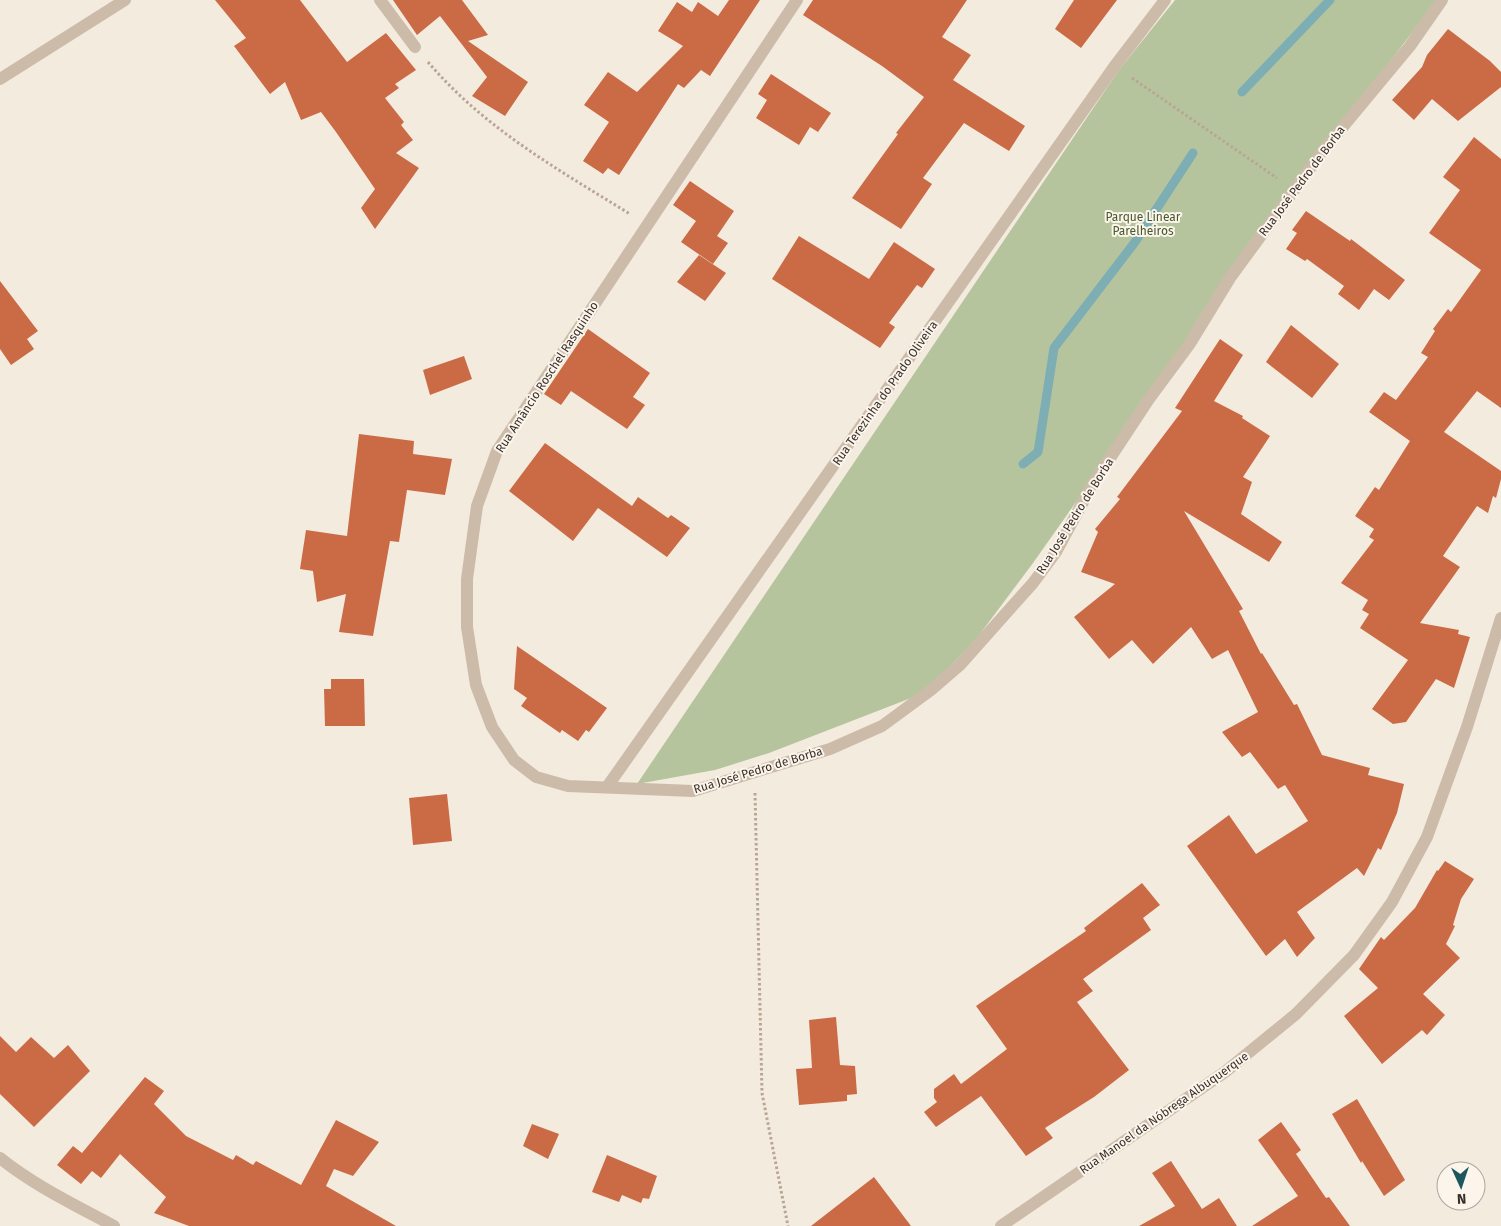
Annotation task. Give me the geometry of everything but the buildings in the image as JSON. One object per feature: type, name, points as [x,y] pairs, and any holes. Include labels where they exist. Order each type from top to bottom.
[{"type":"street","points":[[0,79],[125,0]]},
{"type":"street","points":[[380,0],[414,47]]},
{"type":"street","name":"Rua Amâncio Roschel Rasquinho","points":[[607,787],[568,786],[536,777],[514,760],[492,727],[476,685],[468,626],[467,580],[477,506],[497,452],[797,0]]},
{"type":"street","name":"Rua Terezinha do Prado Oliveira","points":[[607,787],[1114,67],[1164,0]]},
{"type":"street","name":"Rua José Pedro de Borba","points":[[607,787],[693,791],[830,749],[882,726],[931,690],[965,660],[1016,605],[1056,552],[1091,487],[1149,399],[1189,345],[1230,278],[1294,190],[1410,46],[1442,0]]},
{"type":"street","name":"Rua Manoel da Nóbrega Albuquerque","points":[[1001,1226],[1225,1072],[1296,1014],[1354,955],[1392,902],[1427,837],[1467,727],[1501,618]]},
{"type":"street","points":[[0,1158],[17,1172],[53,1194],[114,1226]]},
{"type":"path","points":[[414,47],[476,113],[517,144],[647,224]]},
{"type":"path","points":[[1114,67],[1294,190]]},
{"type":"path","points":[[754,772],[762,1093],[788,1226]]},
{"type":"green space","name":"Parque Linear Parelheiros","points":[[1175,0],[1437,0],[1281,204],[1230,284],[1033,563],[974,642],[924,693],[769,753],[715,770],[637,784],[1119,70]]},
{"type":"waterway","points":[[1242,92],[1330,0]]},
{"type":"waterway","points":[[1023,464],[1038,452],[1054,348],[1135,242],[1193,153]]}]
